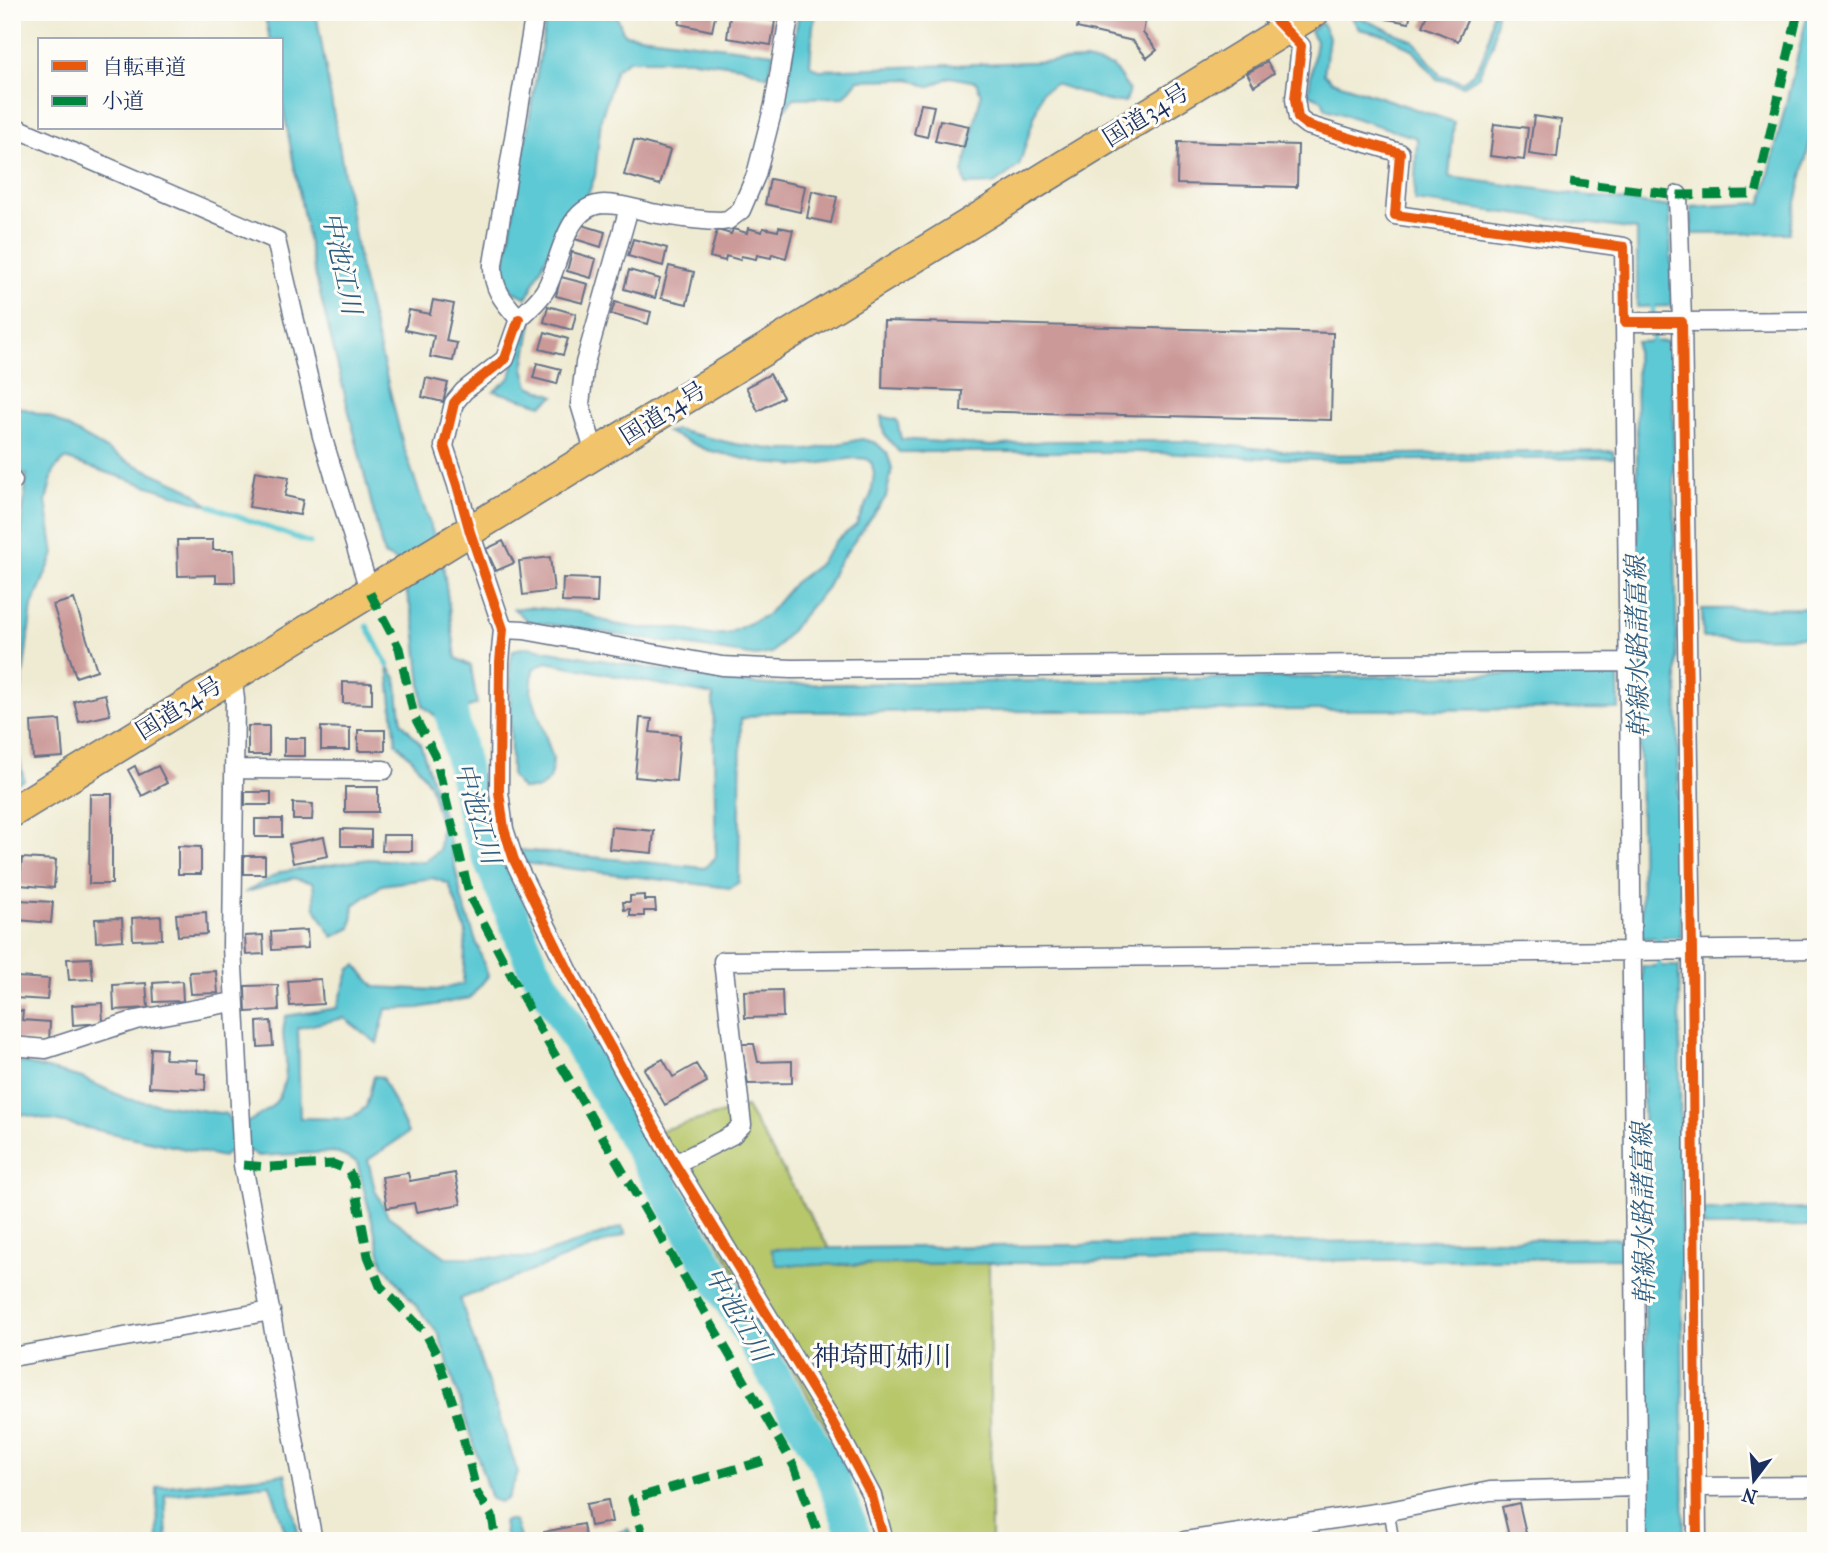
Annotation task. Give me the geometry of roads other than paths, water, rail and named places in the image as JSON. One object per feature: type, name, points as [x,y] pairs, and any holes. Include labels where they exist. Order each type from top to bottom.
[{"type":"highway","name":"国道34号","points":[[12,812],[595,454],[1277,21],[1314,12]]},
{"type":"street","points":[[519,319],[504,302],[493,278],[535,12]]},
{"type":"street","points":[[790,12],[774,105],[756,175],[741,210],[728,220],[703,221],[604,204],[587,208],[566,236],[547,287],[519,319],[505,359],[454,402],[444,446],[457,485],[463,536],[503,629],[500,662],[499,792],[504,829],[514,860],[571,976],[675,1164],[832,1422],[872,1496],[884,1541]]},
{"type":"street","points":[[1277,21],[1301,46],[1295,99],[1298,118],[1307,125],[1399,153],[1395,215],[1624,247],[1632,322],[1628,662],[1638,1541]]},
{"type":"street","points":[[12,126],[276,240],[322,436],[377,589]]},
{"type":"street","points":[[1678,195],[1674,322],[1692,951],[1698,1541]]},
{"type":"street","points":[[595,454],[580,404],[585,363],[629,208]]},
{"type":"street","points":[[1632,322],[1816,321]]},
{"type":"street","points":[[503,629],[524,630],[722,666],[792,669],[1628,662]]},
{"type":"street","points":[[232,676],[235,699],[233,1002],[243,1165],[313,1541]]},
{"type":"street","points":[[235,769],[384,770]]},
{"type":"street","points":[[675,1164],[732,1135],[742,1125],[723,961],[1816,948]]},
{"type":"street","points":[[12,1046],[46,1049],[136,1020],[233,1002]]},
{"type":"street","points":[[12,1357],[271,1311]]},
{"type":"street","points":[[1697,1487],[1816,1486]]},
{"type":"street","points":[[1185,1541],[1264,1535],[1490,1491],[1637,1487]]},
{"type":"lane","points":[[1389,1511],[1394,1541]]},
{"type":"water","points":[[264,12],[316,12],[361,272],[403,445],[434,536],[399,562],[384,555],[313,265],[284,113],[284,38],[270,38]]},
{"type":"water","points":[[547,12],[615,12],[624,34],[774,53],[768,77],[741,66],[694,60],[629,60],[616,69],[601,119],[595,176],[587,197],[572,207],[564,219],[527,298],[513,291],[503,275]]},
{"type":"water","points":[[799,12],[817,12],[813,26],[810,65],[819,70],[1086,60],[1113,67],[1129,90],[1125,102],[1110,102],[1055,84],[1042,92],[1019,166],[994,184],[966,185],[963,173],[981,95],[976,82],[950,77],[929,87],[910,79],[858,80],[844,97],[794,98],[782,113]]},
{"type":"water","points":[[1492,12],[1497,12],[1493,45],[1478,77],[1464,86],[1437,79],[1412,49],[1386,35],[1359,29],[1349,13],[1414,41],[1440,75],[1463,82],[1482,60],[1490,32]]},
{"type":"water","points":[[1808,12],[1816,12],[1816,115],[1789,233],[1692,234],[1691,207],[1762,203]]},
{"type":"water","points":[[1322,23],[1329,37],[1324,74],[1332,81],[1454,122],[1449,177],[1670,207],[1672,306],[1637,307],[1637,230],[1414,201],[1417,138],[1326,109],[1322,100],[1308,94],[1316,41],[1310,31]]},
{"type":"water","points":[[532,322],[524,368],[529,386],[555,396],[542,405],[494,391],[510,378],[521,331]]},
{"type":"water","points":[[1672,341],[1681,937],[1642,938],[1636,342]]},
{"type":"water","points":[[12,405],[50,417],[127,461],[189,489],[210,506],[65,459],[54,470],[46,501],[54,554],[32,606],[15,739],[24,780],[12,786],[12,612],[27,475],[12,469]]},
{"type":"water","points":[[881,416],[897,420],[901,439],[991,446],[1047,441],[1182,441],[1323,455],[1613,451],[1614,458],[1337,461],[1137,452],[899,452],[884,434]]},
{"type":"water","points":[[676,430],[735,444],[778,450],[809,450],[862,439],[876,443],[887,453],[892,468],[886,497],[835,568],[827,587],[772,653],[756,656],[528,621],[514,609],[527,607],[580,612],[614,624],[639,628],[677,628],[708,635],[727,634],[767,615],[794,583],[818,565],[836,541],[856,525],[871,495],[874,474],[872,464],[867,459],[855,458],[801,466],[763,463],[707,450],[667,432]]},
{"type":"water","points":[[443,564],[456,658],[471,666],[477,704],[438,718],[423,706],[415,625],[405,587]]},
{"type":"water","points":[[1816,608],[1816,637],[1703,638],[1702,609]]},
{"type":"water","points":[[527,647],[722,681],[769,685],[1618,673],[1619,709],[770,712],[741,719],[739,882],[730,888],[524,863],[519,850],[705,868],[716,857],[713,695],[546,662],[533,669],[531,692],[553,759],[550,779],[539,789],[522,789],[511,776],[510,665],[513,650]]},
{"type":"water","points":[[388,666],[396,678],[402,723],[420,743],[446,825],[462,900],[488,976],[470,998],[419,1008],[386,1009],[377,1043],[344,1018],[298,1028],[300,1118],[350,1119],[366,1107],[374,1076],[382,1077],[408,1133],[368,1160],[375,1190],[388,1216],[446,1257],[532,1258],[622,1227],[626,1234],[460,1299],[518,1473],[507,1499],[499,1502],[491,1499],[439,1335],[383,1264],[357,1162],[334,1152],[258,1156],[245,1149],[233,1149],[223,1157],[12,1112],[12,1060],[82,1078],[127,1099],[226,1114],[235,1129],[266,1111],[279,1097],[285,1075],[283,1034],[286,1016],[337,1008],[350,969],[356,965],[375,987],[437,990],[463,984],[466,932],[449,884],[433,878],[382,885],[354,905],[351,928],[333,937],[315,908],[313,883],[293,878],[244,893],[281,872],[369,859],[425,862],[439,850],[441,825],[430,785],[413,760],[396,743]]},
{"type":"water","points":[[1642,966],[1679,966],[1684,1541],[1647,1541]]},
{"type":"water","points":[[1816,1209],[1816,1226],[1704,1227],[1703,1210]]},
{"type":"water","points":[[1622,1238],[1623,1258],[777,1265],[771,1249]]},
{"type":"water","points":[[285,1474],[300,1541],[288,1541],[270,1484],[165,1495],[167,1541],[158,1541],[157,1487]]},
{"type":"water","points":[[503,1522],[515,1522],[521,1541],[506,1541]]},
{"type":"water","points":[[628,1529],[633,1541],[602,1541],[602,1539]]},
{"type":"waterway","name":"幹線水路諸富線","points":[[1653,301],[1653,348]]},
{"type":"waterway","points":[[210,506],[310,543]]},
{"type":"waterway","points":[[367,626],[388,666]]},
{"type":"waterway","name":"中池江川","points":[[442,671],[477,828],[532,964],[830,1471],[856,1541]]},
{"type":"waterway","name":"幹線水路諸富線","points":[[1659,931],[1659,971]]},
{"type":"district","name":"神埼町姉川","points":[[882,1356]]}]
